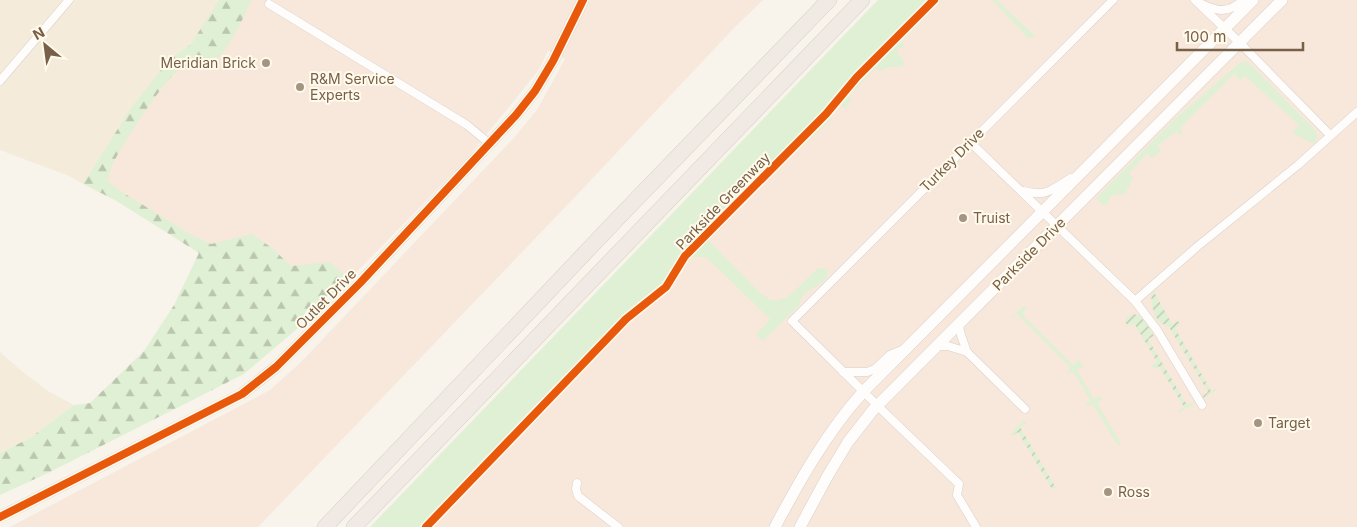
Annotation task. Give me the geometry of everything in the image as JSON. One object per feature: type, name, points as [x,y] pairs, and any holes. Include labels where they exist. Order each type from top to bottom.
[{"type":"highway","points":[[325,527],[621,215],[829,0]]},
{"type":"highway","points":[[354,527],[862,0]]},
{"type":"street","points":[[0,81],[69,0]]},
{"type":"street","name":"Outlet Drive","points":[[0,517],[242,394],[276,367],[360,283],[490,144],[535,91],[583,0]]},
{"type":"street","name":"Turkey Drive","points":[[843,372],[792,321],[1113,0]]},
{"type":"street","points":[[1195,1],[1209,8],[1226,10],[1236,6],[1243,0]]},
{"type":"street","name":"Parkside Drive","points":[[775,527],[826,439],[843,414],[1081,171],[1253,0]]},
{"type":"street","name":"Parkside Drive","points":[[800,527],[848,442],[877,406],[959,326],[1282,0]]},
{"type":"street","points":[[1195,1],[1240,43],[1330,135]]},
{"type":"street","points":[[269,4],[467,125],[490,144]]},
{"type":"street","points":[[1135,302],[1198,246],[1298,165],[1357,112]]},
{"type":"street","points":[[970,142],[1135,302],[1157,330],[1202,405]]},
{"type":"street","points":[[1021,190],[1034,194],[1050,192],[1081,171]]},
{"type":"street","points":[[959,326],[960,336],[967,352],[1025,409]]},
{"type":"street","points":[[938,346],[953,347],[967,352]]},
{"type":"street","points":[[843,372],[857,373],[875,369],[890,355],[906,348]]},
{"type":"street","points":[[843,372],[959,484],[957,495],[976,527]]},
{"type":"street","points":[[577,483],[578,496],[618,527]]},
{"type":"shaded area","points":[[0,0],[219,0],[191,44],[168,61],[131,108],[83,184],[69,176],[0,150]]},
{"type":"shaded area","points":[[219,0],[763,0],[734,28],[574,198],[258,527],[10,527],[270,390],[302,361],[512,140],[537,110],[565,59],[548,51],[538,71],[465,161],[342,287],[307,309],[115,200],[83,184],[131,108],[168,61],[191,44]]},
{"type":"shaded area","points":[[925,0],[1357,0],[1357,527],[415,527]]},
{"type":"shaded area","points":[[0,352],[48,391],[74,405],[30,438],[0,453]]},
{"type":"green space","points":[[219,0],[252,0],[232,40],[219,57],[201,70],[184,67],[166,83],[124,144],[112,166],[108,181],[122,192],[190,234],[211,244],[252,234],[272,248],[291,266],[329,262],[343,273],[342,287],[307,309],[298,328],[244,374],[48,473],[0,495],[0,453],[30,438],[74,405],[90,403],[144,351],[174,305],[199,253],[115,200],[83,184],[131,108],[168,61],[191,44]]},
{"type":"green space","points":[[878,0],[931,0],[853,77],[825,112],[681,257],[660,290],[630,311],[424,527],[370,527]]},
{"type":"green space","points":[[937,0],[942,0],[898,45],[903,42],[904,44],[904,48],[898,48],[897,54],[902,57],[904,65],[889,67],[880,71],[876,68],[848,97],[851,101],[845,108],[840,105],[830,116],[832,119],[708,240],[760,293],[771,300],[779,300],[789,296],[818,268],[826,269],[828,272],[827,277],[801,298],[800,304],[763,341],[756,335],[770,319],[706,257],[687,257],[790,153],[856,80]]},
{"type":"green space","points":[[992,0],[997,0],[1035,36],[1028,38]]},
{"type":"green space","points":[[1241,62],[1248,62],[1316,131],[1317,139],[1314,144],[1292,133],[1299,125],[1245,76],[1240,80],[1234,74],[1180,128],[1183,134],[1180,135],[1177,131],[1158,145],[1161,151],[1151,158],[1147,154],[1129,173],[1133,178],[1125,194],[1110,197],[1104,206],[1096,198],[1176,118]]},
{"type":"green space","points":[[1159,288],[1154,292],[1172,324],[1178,321],[1180,324],[1175,328],[1211,391],[1218,389],[1205,398],[1203,396],[1208,392],[1169,327],[1160,322],[1155,316],[1151,293]]},
{"type":"green space","points":[[1024,306],[1027,309],[1022,314],[1073,365],[1079,360],[1083,366],[1077,370],[1094,399],[1099,396],[1102,399],[1097,403],[1121,444],[1118,446],[1093,405],[1086,407],[1086,404],[1091,401],[1073,372],[1067,373],[1071,368],[1017,314],[1011,318]]},
{"type":"green space","points":[[1133,314],[1143,319],[1154,336],[1148,339],[1187,405],[1193,402],[1194,404],[1180,412],[1178,411],[1184,407],[1159,366],[1153,369],[1151,366],[1157,362],[1134,323],[1128,326],[1125,322],[1126,318]]},
{"type":"green space","points":[[1024,420],[1026,423],[1020,427],[1056,488],[1052,489],[1018,432],[1012,436],[1011,433]]},
{"type":"cycle path","points":[[0,517],[242,394],[276,367],[360,283],[516,115],[535,91],[553,61],[583,0]]},
{"type":"cycle path","name":"Parkside Greenway","points":[[426,527],[626,319],[666,287],[685,256],[826,114],[857,77],[934,0]]},
{"type":"place","name":"Meridian Brick","points":[[266,63]]},
{"type":"place","name":"R&M Service Experts","points":[[300,87]]},
{"type":"place","name":"Truist","points":[[963,218]]},
{"type":"place","name":"Target","points":[[1258,423]]},
{"type":"place","name":"Ross","points":[[1108,492]]}]
